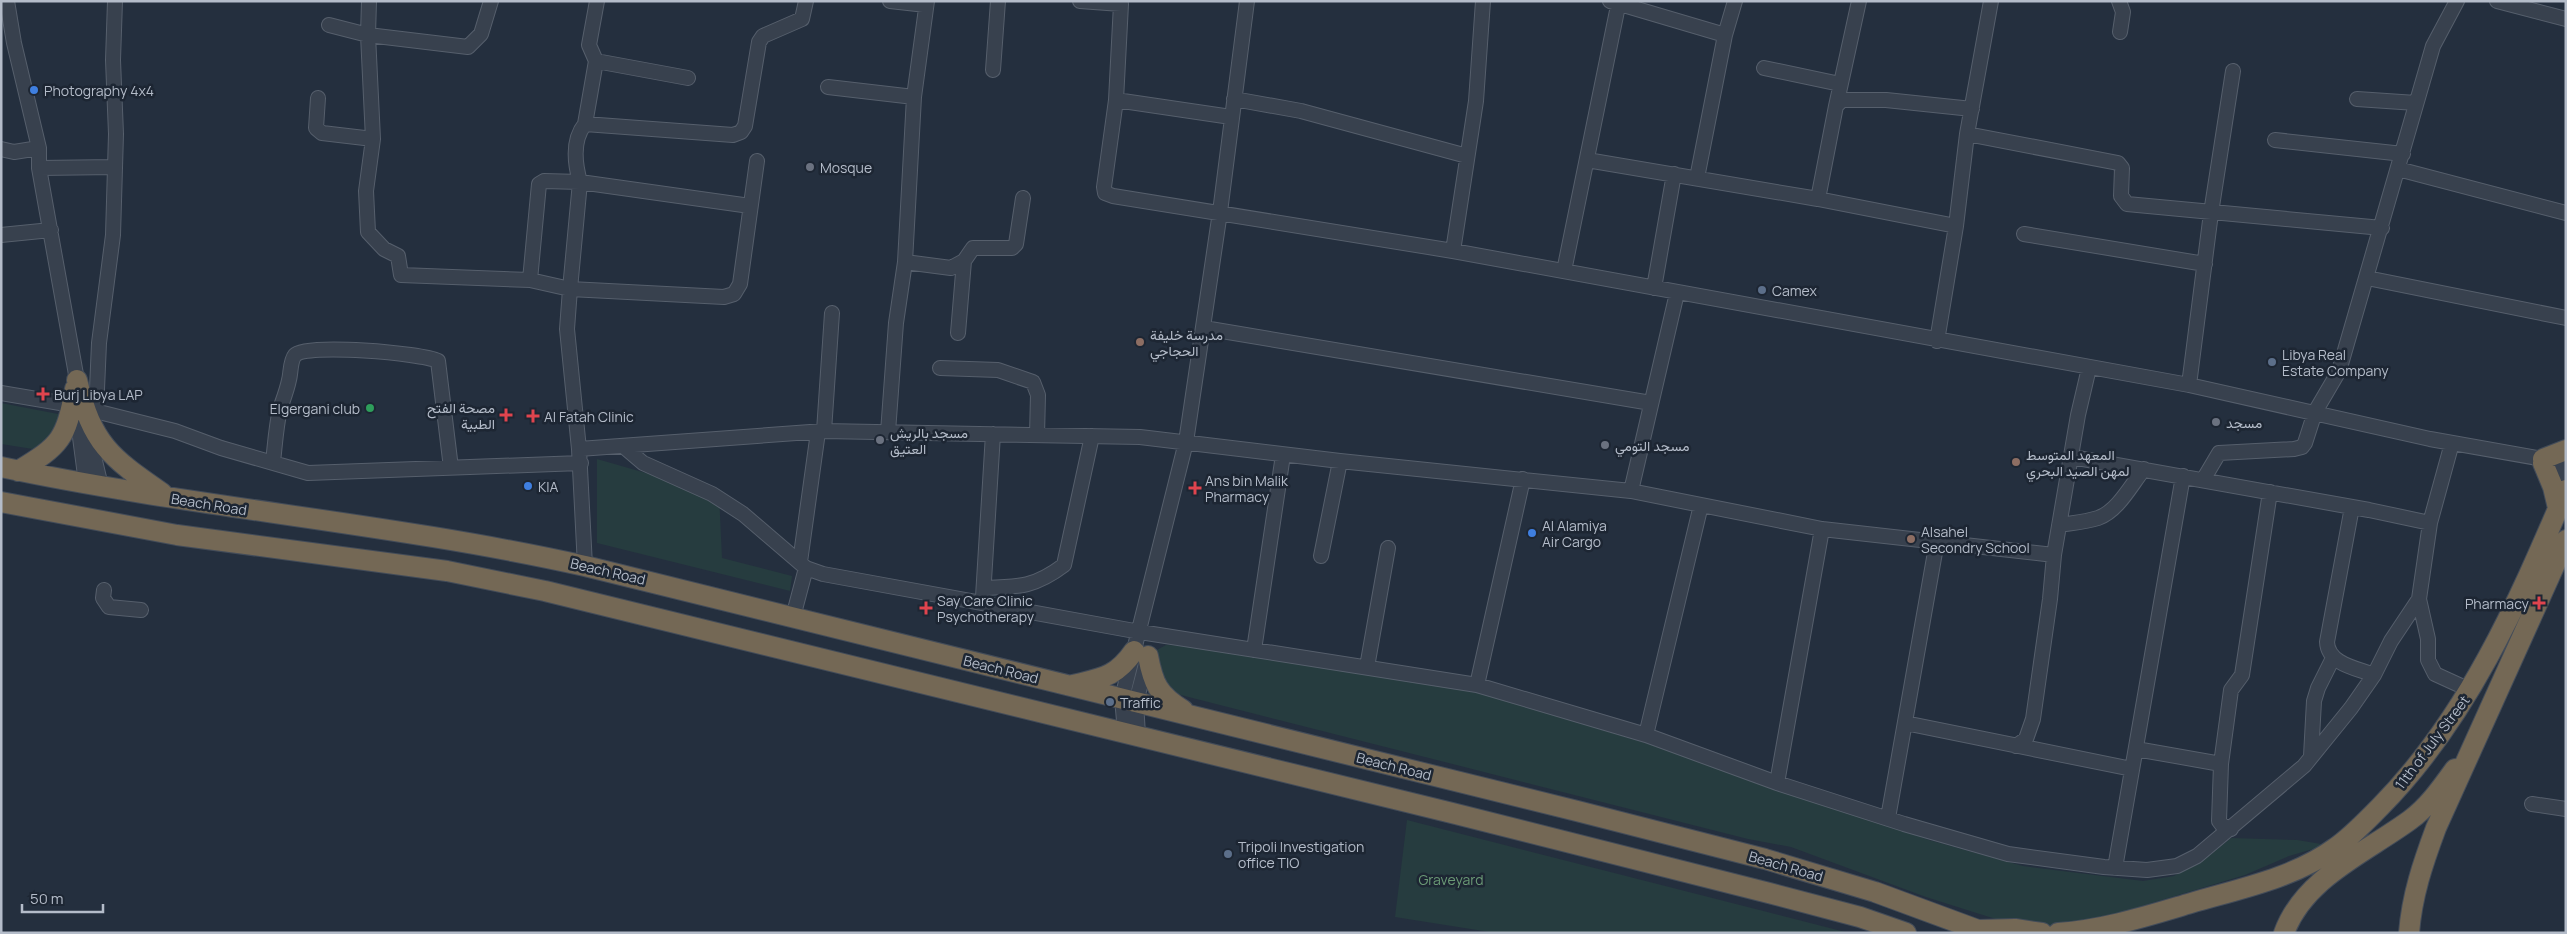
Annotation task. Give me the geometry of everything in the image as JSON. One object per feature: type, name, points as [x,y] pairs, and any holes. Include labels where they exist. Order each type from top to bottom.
[{"type":"highway","points":[[77,380],[83,410],[96,434],[118,461],[169,498]]},
{"type":"highway","points":[[10,469],[47,453],[59,442],[67,427],[83,410]]},
{"type":"highway","points":[[2562,499],[2553,487],[2542,460],[2566,450]]},
{"type":"highway","name":"Beach Road","points":[[10,469],[169,498],[437,537],[513,550],[585,566],[1765,860],[1875,892],[1982,931]]},
{"type":"highway","name":"11th of July Street","points":[[2058,933],[2091,930],[2262,883],[2300,868],[2334,849],[2394,793],[2423,759],[2470,690],[2515,603],[2562,499]]},
{"type":"highway","points":[[1,502],[177,535],[447,571],[535,589],[1132,733],[1769,893],[1860,917],[1906,933]]},
{"type":"highway","name":"11th of July Street","points":[[2409,933],[2411,904],[2420,870],[2470,751],[2566,540]]},
{"type":"highway","points":[[1069,686],[1108,677],[1126,663],[1140,644]]},
{"type":"highway","points":[[1140,644],[1158,689],[1168,701],[1193,716]]},
{"type":"highway","points":[[2284,933],[2295,911],[2314,888],[2425,807],[2470,751]]},
{"type":"highway","points":[[2274,933],[2284,909],[2305,879],[2334,849]]},
{"type":"highway","points":[[1982,931],[2015,929],[2042,933]]},
{"type":"street","points":[[7,1],[14,43],[39,148],[39,168],[51,230],[62,308],[77,380]]},
{"type":"street","points":[[94,484],[88,430],[83,410],[99,343],[113,235],[115,167],[113,60],[116,1]]},
{"type":"street","points":[[369,1],[368,34],[374,139],[366,191],[368,232],[384,249],[398,256],[401,275],[530,280],[570,288],[724,297],[734,294],[740,284],[757,161]]},
{"type":"street","points":[[329,25],[368,34],[468,47],[482,34],[491,1]]},
{"type":"street","points":[[585,566],[580,449],[567,329],[580,182],[574,164],[579,131],[585,124],[596,61],[590,45],[597,1]]},
{"type":"street","points":[[585,124],[665,132],[733,135],[741,132],[745,126],[759,42],[763,36],[802,19],[806,1]]},
{"type":"street","points":[[888,432],[896,323],[905,262],[914,97],[926,3],[890,1]]},
{"type":"street","points":[[993,70],[998,1]]},
{"type":"street","points":[[1080,1],[1121,3],[1116,100],[1104,181],[1105,192],[1113,196],[1220,212],[1564,271],[1937,341],[2189,385],[2452,443],[2566,463]]},
{"type":"street","points":[[1132,733],[1129,700],[1186,442],[1204,328],[1246,1]]},
{"type":"street","points":[[1453,252],[1476,101],[1483,1]]},
{"type":"street","points":[[1698,178],[1725,35],[1735,1]]},
{"type":"street","points":[[1818,199],[1840,84],[1859,1]]},
{"type":"street","points":[[1937,341],[1956,226],[1967,134],[1991,1]]},
{"type":"street","points":[[2119,1],[2123,12],[2120,32]]},
{"type":"street","points":[[2203,480],[2219,453],[2302,447],[2315,412],[2339,371],[2382,228],[2433,46],[2457,1]]},
{"type":"street","points":[[2497,1],[2566,19]]},
{"type":"street","points":[[1564,271],[1587,160],[1615,2],[1725,35]]},
{"type":"street","points":[[596,61],[688,78]]},
{"type":"street","points":[[1764,68],[1840,84]]},
{"type":"street","points":[[2189,385],[2211,213],[2233,71]]},
{"type":"street","points":[[828,86],[914,97]]},
{"type":"street","points":[[318,98],[316,128],[322,133],[374,139]]},
{"type":"street","points":[[1234,99],[1301,111],[1467,156]]},
{"type":"street","points":[[2357,99],[2416,103]]},
{"type":"street","points":[[1116,100],[1231,117]]},
{"type":"street","points":[[1836,106],[1842,100],[1886,100],[1972,109]]},
{"type":"street","points":[[1967,134],[2118,163],[2122,168],[2121,196],[2127,204],[2382,228]]},
{"type":"street","points":[[2275,140],[2403,154]]},
{"type":"street","points":[[1,149],[14,152],[39,148]]},
{"type":"street","points":[[1587,160],[1818,199],[1956,226]]},
{"type":"street","points":[[39,168],[115,167]]},
{"type":"street","points":[[2398,169],[2566,214]]},
{"type":"street","points":[[1654,288],[1674,174]]},
{"type":"street","points":[[530,280],[539,184],[544,181],[580,182],[750,206]]},
{"type":"street","points":[[905,262],[950,268],[964,260],[973,248],[1012,248],[1016,244],[1023,198]]},
{"type":"street","points":[[1,235],[51,230]]},
{"type":"street","points":[[2024,234],[2205,264]]},
{"type":"street","points":[[958,333],[964,260]]},
{"type":"street","points":[[2367,278],[2566,318]]},
{"type":"street","points":[[1631,491],[1677,293]]},
{"type":"street","points":[[793,617],[803,565],[821,432],[832,313]]},
{"type":"street","points":[[1204,328],[1651,403]]},
{"type":"street","points":[[273,462],[280,409],[288,385],[293,357],[298,352],[304,350],[345,350],[416,355],[438,361],[451,468]]},
{"type":"street","points":[[940,368],[998,370],[1033,382],[1038,395],[1037,435]]},
{"type":"street","points":[[2016,746],[2026,739],[2033,719],[2050,599],[2054,555],[2078,415],[2089,368]]},
{"type":"street","points":[[1,393],[175,432],[221,448],[297,470],[316,473],[581,464]]},
{"type":"street","points":[[580,449],[821,432],[1092,436],[1186,442],[1340,461],[1631,491],[1822,529],[2054,555]]},
{"type":"street","points":[[983,603],[993,434]]},
{"type":"street","points":[[984,588],[1019,587],[1045,580],[1064,565],[1092,436]]},
{"type":"street","points":[[2452,443],[2430,523],[2419,599],[2428,638],[2428,660],[2435,674],[2470,690]]},
{"type":"street","points":[[623,446],[643,463],[712,494],[743,514],[803,565],[823,574],[983,603],[1140,644],[1254,650],[1477,685],[1646,735],[1777,783],[2008,854],[2115,868],[2147,870],[2177,866],[2197,856],[2304,766],[2351,708],[2374,675],[2391,641],[2419,599]]},
{"type":"street","points":[[1254,650],[1283,454]]},
{"type":"street","points":[[2072,457],[2184,476],[2430,523]]},
{"type":"street","points":[[2542,460],[2566,479]]},
{"type":"street","points":[[1321,556],[1340,461]]},
{"type":"street","points":[[2059,525],[2098,518],[2106,514],[2114,508],[2144,469]]},
{"type":"street","points":[[2115,868],[2184,476]]},
{"type":"street","points":[[1477,685],[1523,479]]},
{"type":"street","points":[[2231,829],[2222,825],[2219,821],[2221,764],[2231,690],[2242,674],[2270,492]]},
{"type":"street","points":[[1646,735],[1701,505]]},
{"type":"street","points":[[2352,507],[2327,642],[2328,652],[2333,658],[2374,675]]},
{"type":"street","points":[[1777,783],[1822,529]]},
{"type":"street","points":[[1888,818],[1937,541]]},
{"type":"street","points":[[1367,667],[1388,548]]},
{"type":"street","points":[[104,590],[103,598],[109,607],[141,610]]},
{"type":"street","points":[[2311,756],[2314,701],[2318,688],[2333,658]]},
{"type":"street","points":[[1905,723],[2132,770]]},
{"type":"street","points":[[2136,749],[2221,764]]},
{"type":"street","points":[[2532,804],[2566,809]]},
{"type":"green space","points":[[1,403],[58,414],[60,423],[48,446],[33,449],[1,444]]},
{"type":"green space","points":[[597,459],[719,494],[722,558],[792,576],[790,591],[597,543]]},
{"type":"green space","points":[[1166,645],[1188,646],[1416,680],[1484,694],[1744,773],[1822,803],[1929,840],[2023,866],[2143,881],[2174,876],[2209,856],[2231,838],[2297,840],[2327,845],[2289,856],[2245,875],[2092,921],[2048,927],[2005,922],[1926,897],[1791,847],[1748,839],[1169,692],[1156,663],[1157,650]]},
{"type":"green space","name":"Graveyard","points":[[1407,820],[1849,933],[1496,933],[1395,917]]},
{"type":"place","name":"Photography 4x4","points":[[34,90]]},
{"type":"place","name":"Mosque","points":[[810,167]]},
{"type":"place","name":"Camex","points":[[1762,290]]},
{"type":"place","name":"مدرسة خليفة الحجاجي","points":[[1140,342]]},
{"type":"place","name":"Libya Real Estate Company","points":[[2272,362]]},
{"type":"place","name":"Burj Libya LAP","points":[[43,394]]},
{"type":"place","name":"Elgergani club","points":[[370,408]]},
{"type":"place","name":"مصحة الفتح الطبية","points":[[506,415]]},
{"type":"place","name":"Al Fatah Clinic","points":[[533,416]]},
{"type":"place","name":"مسجد","points":[[2216,422]]},
{"type":"place","name":"مسجد بالريش العتيق","points":[[880,440]]},
{"type":"place","name":"مسجد التومي","points":[[1605,445]]},
{"type":"place","name":"المعهد المتوسط لمهن الصيد البحري","points":[[2016,462]]},
{"type":"place","name":"KIA","points":[[528,486]]},
{"type":"place","name":"Ans bin Malik Pharmacy","points":[[1195,488]]},
{"type":"place","name":"Al Alamiya Air Cargo","points":[[1532,533]]},
{"type":"place","name":"Alsahel Secondry School","points":[[1911,539]]},
{"type":"place","name":"Pharmacy","points":[[2539,603]]},
{"type":"place","name":"Say Care Clinic Psychotherapy","points":[[926,608]]},
{"type":"place","name":"Traffic","points":[[1110,702]]},
{"type":"place","name":"Tripoli Investigation office TIO","points":[[1228,854]]}]
